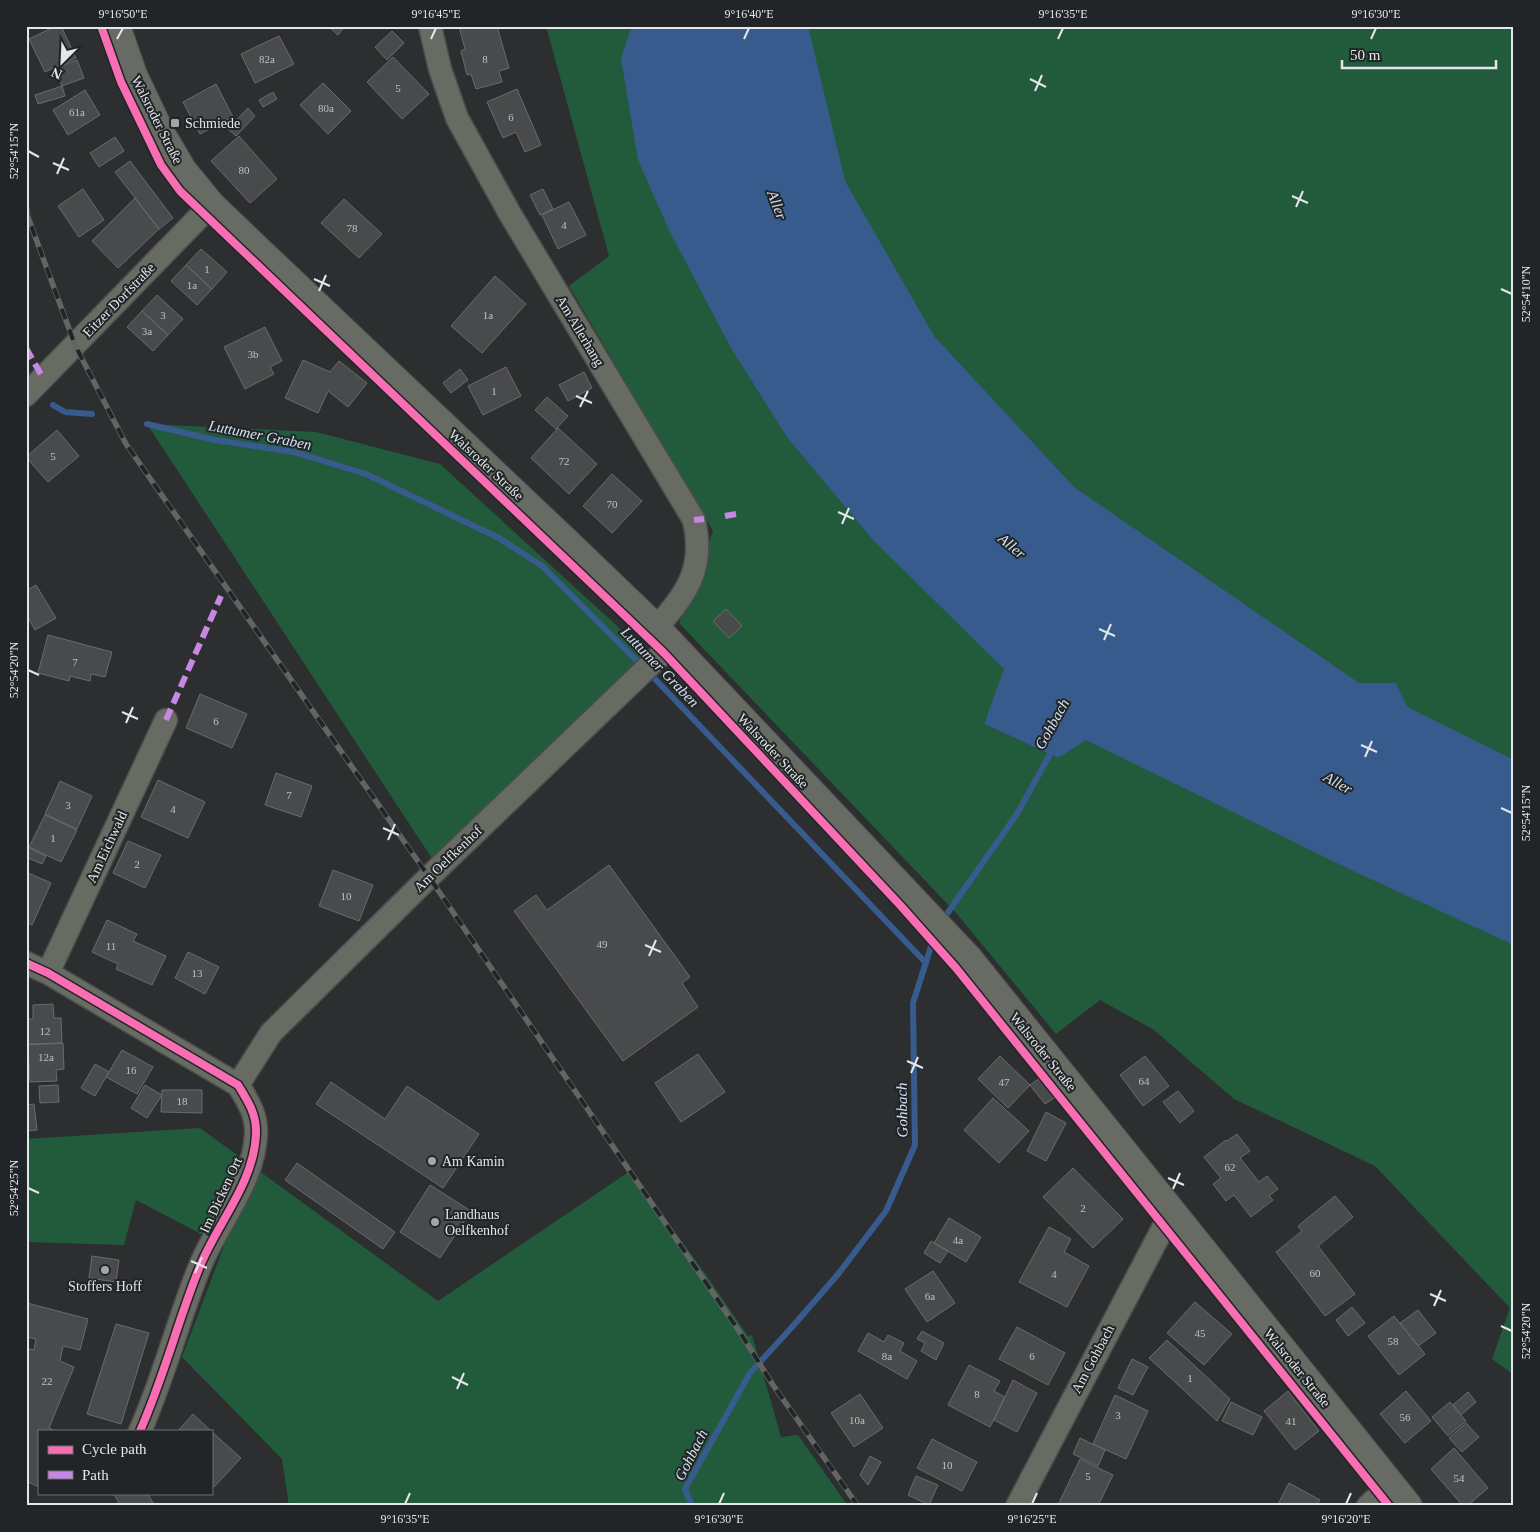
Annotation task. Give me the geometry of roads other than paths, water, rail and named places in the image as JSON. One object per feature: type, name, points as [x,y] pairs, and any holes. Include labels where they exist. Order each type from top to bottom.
[{"type":"main road","name":"Walsroder Straße","points":[[116,26],[133,75],[160,132],[183,171],[212,205],[259,252],[562,537],[662,643],[968,958],[1408,1506]]},
{"type":"street","name":"Am Allerhang","points":[[430,26],[440,69],[457,118],[510,214],[694,520],[698,550],[695,568],[689,584],[674,608],[662,643]]},
{"type":"street","name":"Eitzer Dorfstraße","points":[[26,395],[212,205]]},
{"type":"street","name":"Am Oelfkenhof","points":[[238,1086],[271,1033],[429,877],[634,681],[662,643]]},
{"type":"street","name":"Am Eichwald","points":[[48,973],[166,720]]},
{"type":"street","name":"Im Dicken Ort","points":[[26,964],[48,973],[238,1086],[248,1100],[256,1117],[254,1151],[247,1174],[200,1265],[153,1403],[140,1430]]},
{"type":"street","name":"Am Gohbach","points":[[1017,1506],[1164,1226],[1175,1217]]},
{"type":"street","points":[[1368,1506],[1392,1485]]},
{"type":"water","name":"Aller","points":[[632,26],[808,26],[845,181],[934,336],[1074,487],[1359,683],[1396,683],[1407,707],[1514,760],[1514,945],[1347,868],[1086,740],[1058,758],[984,724],[1004,669],[873,540],[787,437],[731,348],[669,230],[638,160],[621,58]]},
{"type":"waterway","name":"Luttumer Graben","points":[[53,405],[65,412],[92,414]]},
{"type":"waterway","name":"Luttumer Graben","points":[[147,424],[215,440],[294,452],[366,474],[499,538],[542,566],[657,681],[926,963]]},
{"type":"waterway","name":"Gohbach","points":[[942,921],[1017,814],[1054,747]]},
{"type":"waterway","name":"Gohbach","points":[[692,1506],[685,1489],[750,1373],[839,1273],[886,1211],[915,1145],[913,1003],[935,934]]},
{"type":"railway","points":[[26,205],[28,217],[75,345],[126,444],[429,877],[741,1334],[773,1385],[858,1506]]},
{"type":"place","name":"Schmiede","points":[[175,123]]},
{"type":"place","name":"Am Kamin","points":[[432,1161]]},
{"type":"place","name":"Landhaus Oelfkenhof","points":[[435,1222]]},
{"type":"place","name":"Stoffers Hoff","points":[[105,1270]]}]
